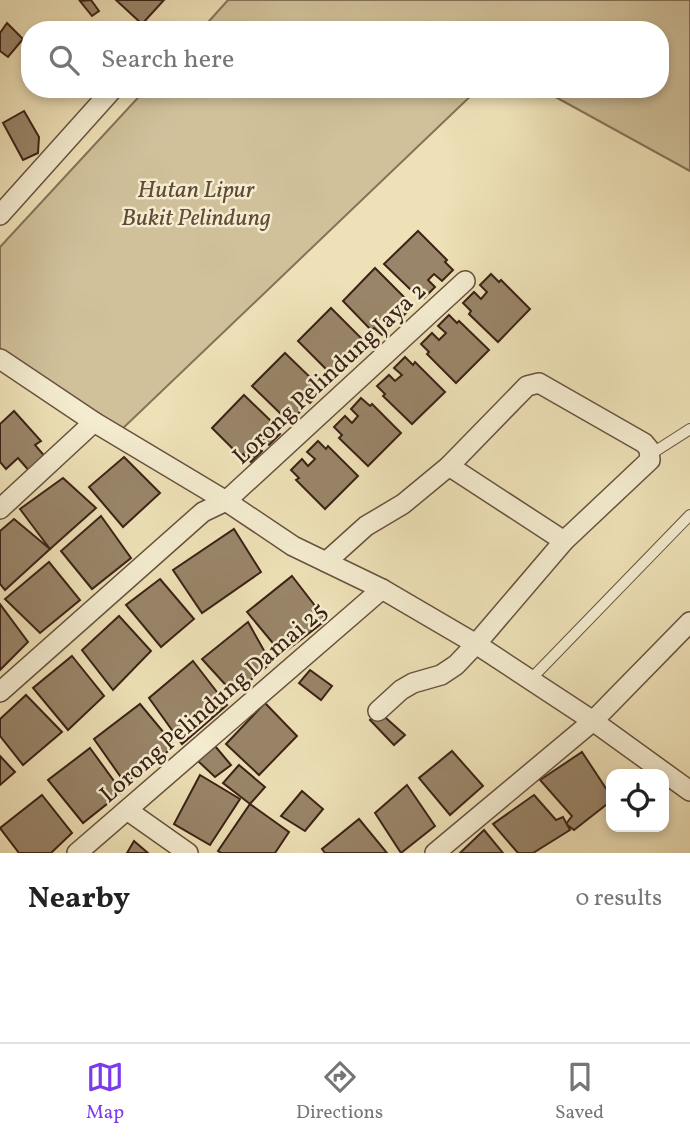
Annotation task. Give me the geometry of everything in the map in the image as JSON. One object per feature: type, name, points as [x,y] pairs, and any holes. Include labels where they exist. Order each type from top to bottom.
[{"type":"street","points":[[0,215],[105,98]]},
{"type":"street","name":"Lorong Pelindung Jaya 2","points":[[0,692],[203,512],[226,501],[465,281]]},
{"type":"street","points":[[0,359],[94,422],[226,501],[293,546],[382,589],[476,645],[593,721],[690,791]]},
{"type":"street","points":[[326,562],[366,526],[403,504],[449,466],[527,386],[535,383],[644,443],[651,454],[649,460],[564,541],[476,645],[449,670],[401,690],[378,711]]},
{"type":"street","points":[[0,509],[94,422]]},
{"type":"street","points":[[449,466],[564,541]]},
{"type":"street","name":"Lorong Pelindung Damai 25","points":[[77,853],[382,589]]},
{"type":"street","points":[[435,853],[593,721],[690,622]]},
{"type":"street","points":[[127,810],[188,853]]},
{"type":"lane","points":[[651,454],[690,429]]},
{"type":"lane","points":[[530,680],[690,515]]},
{"type":"green space","points":[[228,0],[690,0],[690,171],[557,98],[669,98],[669,21],[209,21]]},
{"type":"green space","name":"Hutan Lipur Bukit Pelindung","points":[[138,98],[469,98],[119,432],[0,354],[0,247]]},
{"type":"building","points":[[91,0],[99,11],[92,16],[80,1]]},
{"type":"building","points":[[116,0],[164,0],[145,21],[139,21]]},
{"type":"building","points":[[7,23],[21,37],[21,41],[8,57],[0,51],[0,33]]},
{"type":"building","points":[[24,111],[39,137],[38,153],[23,160],[3,123]]},
{"type":"building","points":[[418,231],[447,260],[445,262],[453,270],[442,281],[434,274],[428,280],[435,287],[424,298],[416,290],[413,292],[384,264]]},
{"type":"building","points":[[375,268],[405,298],[403,300],[411,308],[400,319],[392,311],[386,318],[393,324],[382,335],[374,328],[371,330],[343,301]]},
{"type":"building","points":[[491,274],[499,282],[501,280],[530,309],[498,342],[469,314],[471,311],[463,303],[474,292],[481,299],[487,292],[480,285]]},
{"type":"building","points":[[331,308],[361,338],[358,340],[366,348],[355,359],[348,351],[342,358],[348,364],[337,376],[329,368],[327,370],[298,341]]},
{"type":"building","points":[[449,315],[489,350],[456,383],[427,354],[429,352],[421,344],[432,333],[439,340],[446,333],[438,326]]},
{"type":"building","points":[[285,353],[315,382],[312,384],[321,392],[310,403],[302,396],[296,402],[303,409],[291,420],[252,386]]},
{"type":"building","points":[[405,357],[413,365],[415,362],[445,392],[412,424],[383,396],[385,394],[377,386],[389,375],[395,381],[402,375],[394,368]]},
{"type":"building","points":[[244,395],[274,424],[272,427],[280,434],[269,445],[261,438],[255,444],[262,451],[251,462],[243,454],[241,457],[212,428]]},
{"type":"building","points":[[361,398],[370,406],[372,404],[401,433],[368,466],[339,438],[342,435],[334,427],[345,416],[352,423],[358,416],[351,409]]},
{"type":"building","points":[[14,411],[41,441],[35,445],[47,459],[31,473],[18,458],[6,469],[0,462],[0,424]]},
{"type":"building","points":[[318,441],[326,449],[328,446],[358,476],[325,509],[296,480],[299,478],[291,470],[302,459],[308,466],[315,459],[307,452]]},
{"type":"building","points":[[124,457],[160,493],[123,527],[89,487]]},
{"type":"building","points":[[63,478],[96,508],[50,549],[20,509]]},
{"type":"building","points":[[101,516],[131,558],[92,589],[61,551]]},
{"type":"building","points":[[14,519],[50,549],[5,590],[0,584],[0,531]]},
{"type":"building","points":[[234,529],[261,572],[202,613],[173,570]]},
{"type":"building","points":[[49,562],[80,600],[40,633],[5,599]]},
{"type":"building","points":[[292,576],[326,620],[282,654],[247,612]]},
{"type":"building","points":[[160,579],[194,619],[161,647],[126,605]]},
{"type":"building","points":[[0,604],[28,642],[0,670]]},
{"type":"building","points":[[119,616],[151,651],[113,690],[82,650]]},
{"type":"building","points":[[248,622],[271,663],[234,694],[202,659]]},
{"type":"building","points":[[72,656],[104,696],[68,730],[33,688]]},
{"type":"building","points":[[193,661],[227,705],[182,744],[149,698]]},
{"type":"building","points":[[310,670],[332,686],[321,700],[299,683]]},
{"type":"building","points":[[26,695],[62,732],[23,765],[0,736],[0,719]]},
{"type":"building","points":[[265,703],[297,736],[259,775],[226,744]]},
{"type":"building","points":[[140,704],[175,746],[125,783],[94,739]]},
{"type":"building","points":[[378,711],[405,735],[394,745],[370,720]]},
{"type":"building","points":[[215,746],[231,765],[215,777],[198,761]]},
{"type":"building","points":[[90,748],[122,792],[83,823],[48,780]]},
{"type":"building","points":[[452,751],[483,786],[450,815],[419,778]]},
{"type":"building","points":[[582,752],[606,788],[606,805],[574,830],[566,824],[572,816],[540,780]]},
{"type":"building","points":[[0,756],[15,772],[0,785]]},
{"type":"building","points":[[239,765],[265,787],[250,804],[223,783]]},
{"type":"building","points":[[200,775],[240,799],[210,845],[174,824]]},
{"type":"building","points":[[407,785],[435,826],[401,853],[375,813]]},
{"type":"building","points":[[302,791],[323,809],[305,831],[281,816]]},
{"type":"building","points":[[42,795],[72,833],[51,853],[19,853],[0,828]]},
{"type":"building","points":[[534,795],[556,820],[563,817],[570,830],[533,853],[518,853],[493,824]]},
{"type":"building","points":[[250,804],[289,832],[275,853],[221,853],[218,851]]},
{"type":"building","points":[[359,819],[387,853],[325,853],[322,849]]},
{"type":"building","points":[[484,830],[503,853],[460,853]]},
{"type":"building","points":[[134,841],[148,853],[127,853]]}]
